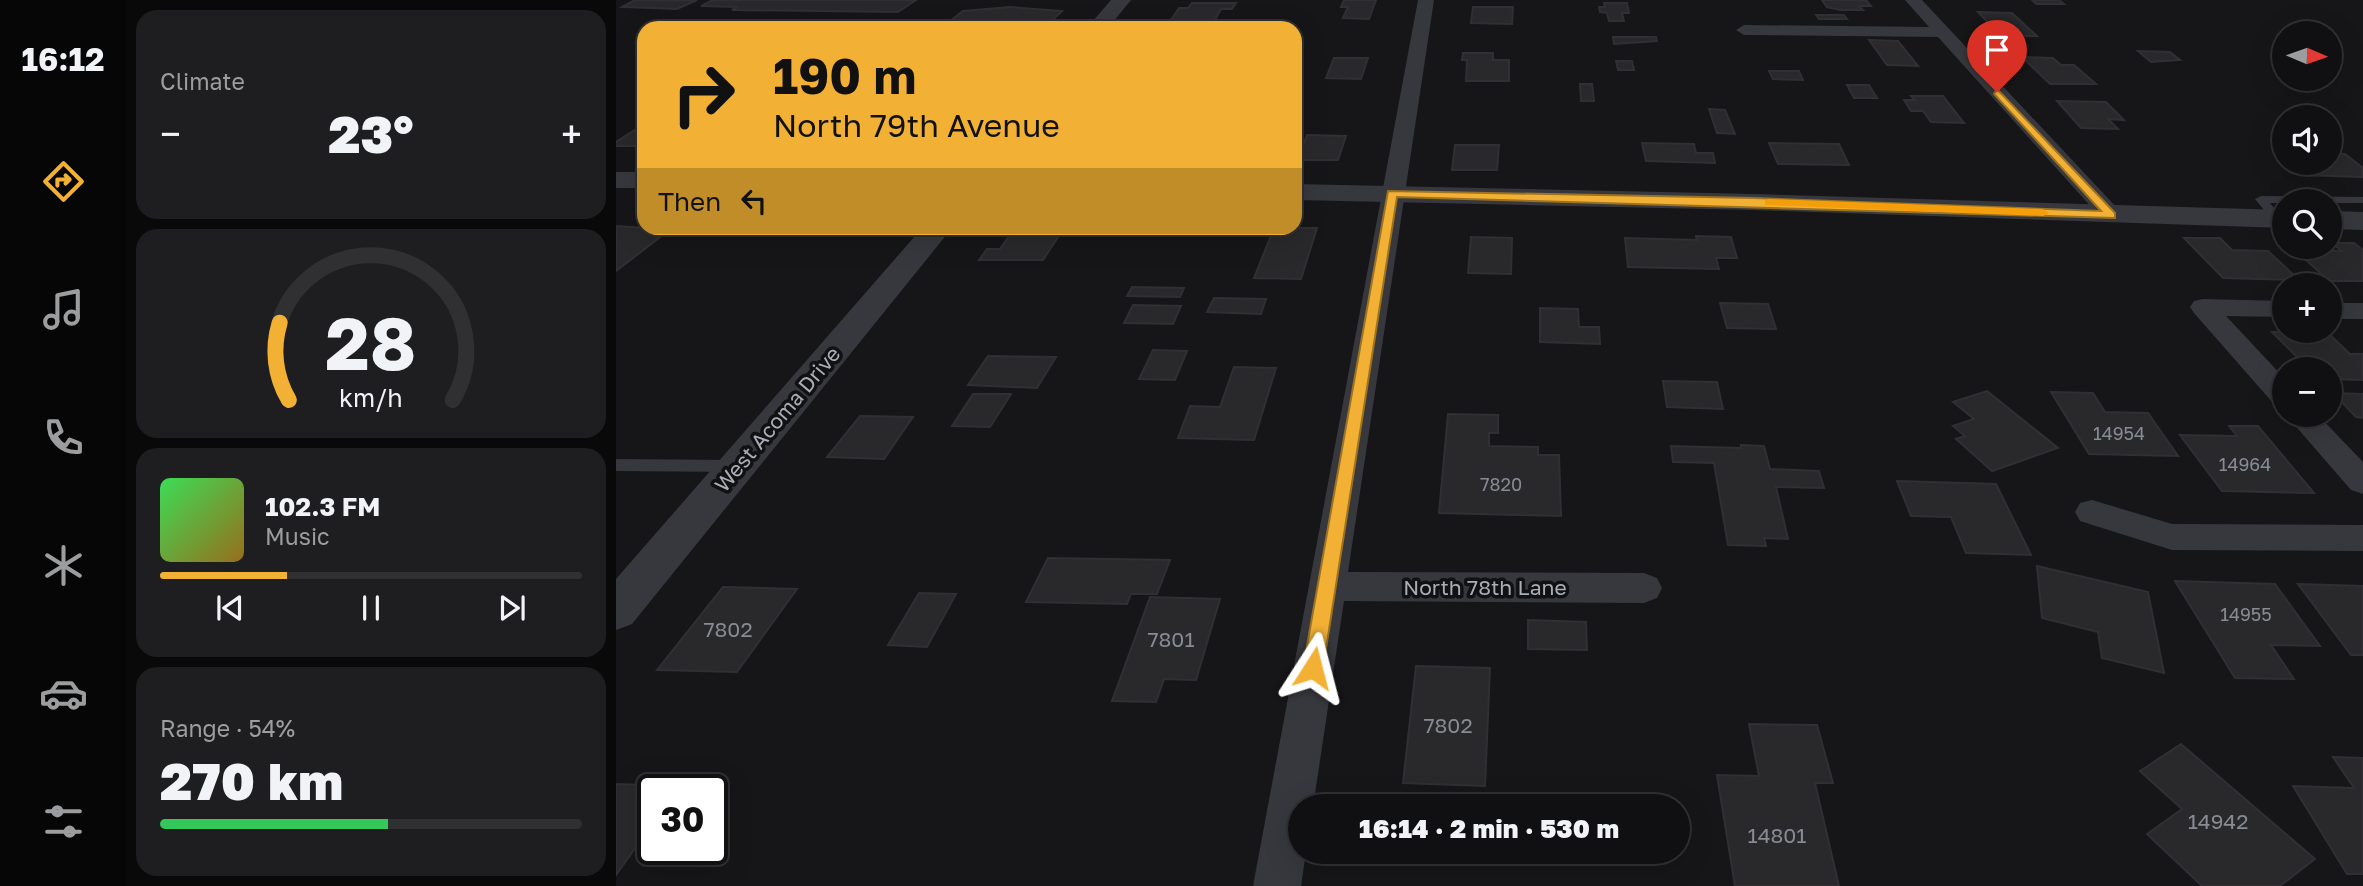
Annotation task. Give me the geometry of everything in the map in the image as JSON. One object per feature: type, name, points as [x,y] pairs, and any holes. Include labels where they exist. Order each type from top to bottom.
[{"type":"street","points":[[1103,21],[1121,0]]},
{"type":"street","points":[[1277,886],[1426,0]]},
{"type":"street","points":[[1913,0],[2111,215]]},
{"type":"street","points":[[1744,30],[1942,32]]},
{"type":"street","points":[[616,180],[637,180]]},
{"type":"street","points":[[1302,192],[1754,202],[2272,219]]},
{"type":"street","points":[[2342,220],[2363,221]]},
{"type":"street","name":"West Acoma Drive","points":[[616,611],[931,235]]},
{"type":"street","points":[[2272,309],[2203,307],[2272,383]]},
{"type":"street","points":[[2342,311],[2363,311]]},
{"type":"street","points":[[2312,427],[2363,482]]},
{"type":"street","points":[[2092,512],[2172,537],[2363,538]]},
{"type":"street","name":"North 78th Lane","points":[[1326,586],[1644,587]]},
{"type":"lane","points":[[2272,199],[2261,199],[2272,211]]},
{"type":"lane","points":[[2342,200],[2363,200]]},
{"type":"lane","points":[[616,465],[737,466]]},
{"type":"building","points":[[635,0],[697,0],[677,9],[622,7]]},
{"type":"building","points":[[713,0],[916,0],[898,12],[732,10],[738,7],[701,6]]},
{"type":"building","points":[[1344,0],[1376,0],[1369,19],[1343,18],[1348,7],[1341,7]]},
{"type":"building","points":[[1822,0],[1866,0],[1871,6],[1859,6],[1863,10],[1840,10],[1827,7]]},
{"type":"building","points":[[2032,0],[2059,0],[2064,4],[2036,4]]},
{"type":"building","points":[[1192,3],[1236,3],[1232,9],[1221,9],[1215,20],[1226,21],[1171,20],[1179,8],[1188,8]]},
{"type":"building","points":[[1604,3],[1627,3],[1629,13],[1622,13],[1624,21],[1609,21],[1607,13],[1600,12],[1599,7],[1605,7]]},
{"type":"building","points":[[1010,7],[1062,11],[1051,21],[950,21],[963,11]]},
{"type":"building","points":[[1473,7],[1513,7],[1512,24],[1471,23]]},
{"type":"building","points":[[1978,12],[2012,13],[2037,36],[2018,36],[2012,30],[1995,30]]},
{"type":"building","points":[[1816,15],[1844,15],[1847,19],[1819,19]]},
{"type":"building","points":[[1613,37],[1656,37],[1657,41],[1614,44]]},
{"type":"building","points":[[1869,40],[1898,41],[1918,66],[1887,65]]},
{"type":"building","points":[[2138,51],[2170,52],[2180,60],[2151,62]]},
{"type":"building","points":[[1463,53],[1493,53],[1493,60],[1509,60],[1509,81],[1466,81],[1467,60],[1462,60]]},
{"type":"building","points":[[2022,57],[2053,58],[2061,65],[2074,65],[2096,84],[2050,84]]},
{"type":"building","points":[[1334,58],[1368,58],[1361,79],[1326,78]]},
{"type":"building","points":[[1616,61],[1632,61],[1634,70],[1618,70]]},
{"type":"building","points":[[1769,71],[1799,71],[1803,80],[1773,79]]},
{"type":"building","points":[[1580,84],[1592,84],[1594,101],[1581,101]]},
{"type":"building","points":[[1847,85],[1869,85],[1877,98],[1854,98]]},
{"type":"building","points":[[1911,96],[1943,96],[1964,123],[1931,122],[1923,111],[1911,111],[1904,100],[1915,100]]},
{"type":"building","points":[[2057,101],[2106,102],[2124,120],[2108,119],[2118,129],[2081,128]]},
{"type":"building","points":[[1709,109],[1725,110],[1735,134],[1717,133]]},
{"type":"building","points":[[637,128],[637,146],[616,146],[616,142]]},
{"type":"building","points":[[1307,135],[1346,136],[1338,160],[1302,160],[1302,148]]},
{"type":"building","points":[[1642,143],[1694,144],[1696,153],[1713,153],[1715,163],[1646,161]]},
{"type":"building","points":[[1769,143],[1839,144],[1849,165],[1778,164]]},
{"type":"building","points":[[1455,145],[1499,145],[1497,170],[1452,170]]},
{"type":"building","points":[[2342,154],[2363,168],[2363,177],[2301,175],[2342,175]]},
{"type":"building","points":[[616,226],[637,228],[637,235],[663,235],[616,271]]},
{"type":"building","points":[[1302,228],[1317,228],[1301,279],[1254,278],[1271,235],[1302,235]]},
{"type":"building","points":[[1059,235],[1043,260],[979,260],[987,249],[1000,249],[1009,236],[990,236]]},
{"type":"building","points":[[1696,236],[1731,237],[1737,258],[1716,258],[1719,269],[1628,267],[1625,238],[1697,240]]},
{"type":"building","points":[[1471,237],[1512,238],[1511,274],[1468,273]]},
{"type":"building","points":[[2184,238],[2220,238],[2232,250],[2268,251],[2272,259],[2277,259],[2292,273],[2272,273],[2272,279],[2223,278]]},
{"type":"building","points":[[2342,243],[2354,243],[2363,250],[2363,281],[2342,281],[2342,273],[2320,273],[2305,259],[2342,259]]},
{"type":"building","points":[[1132,287],[1184,288],[1180,297],[1127,296]]},
{"type":"building","points":[[1214,298],[1266,299],[1261,314],[1207,312]]},
{"type":"building","points":[[1720,303],[1768,304],[1776,329],[1727,328]]},
{"type":"building","points":[[1133,305],[1181,306],[1173,324],[1124,323]]},
{"type":"building","points":[[1540,308],[1578,309],[1579,327],[1599,327],[1600,344],[1540,342]]},
{"type":"building","points":[[2283,343],[2338,343],[2350,354],[2363,354],[2363,380],[2342,379],[2342,357],[2297,357]]},
{"type":"building","points":[[1153,350],[1187,351],[1175,380],[1139,379]]},
{"type":"building","points":[[988,356],[1056,357],[1037,388],[968,385]]},
{"type":"building","points":[[1234,367],[1276,368],[1254,440],[1178,438],[1190,406],[1220,407]]},
{"type":"building","points":[[1663,381],[1717,382],[1723,409],[1667,407]]},
{"type":"building","points":[[1987,391],[2058,448],[1992,471],[1956,439],[1965,436],[1953,426],[1974,419],[1953,402]]},
{"type":"building","points":[[2051,392],[2093,393],[2105,412],[2148,413],[2178,456],[2089,454]]},
{"type":"building","points":[[2342,393],[2363,394],[2363,418],[2356,417],[2342,402]]},
{"type":"building","points":[[973,394],[1011,394],[990,427],[952,426]]},
{"type":"building","points":[[1448,414],[1498,415],[1498,433],[1489,433],[1489,446],[1538,447],[1538,455],[1559,455],[1561,516],[1439,513]]},
{"type":"building","points":[[860,416],[913,417],[884,459],[827,457]]},
{"type":"building","points":[[2229,426],[2258,426],[2314,493],[2222,491],[2180,435],[2237,436]]},
{"type":"building","points":[[1741,445],[1764,446],[1770,469],[1819,471],[1824,488],[1776,487],[1788,539],[1764,538],[1766,546],[1728,545],[1714,463],[1673,462],[1671,446],[1741,448]]},
{"type":"building","points":[[1897,481],[1996,484],[2031,555],[1966,553],[1951,517],[1911,516]]},
{"type":"building","points":[[1048,558],[1170,560],[1157,594],[1131,594],[1127,604],[1026,602]]},
{"type":"building","points":[[2037,566],[2148,592],[2164,673],[2102,658],[2098,632],[2042,618]]},
{"type":"building","points":[[2175,581],[2275,584],[2320,646],[2271,645],[2294,679],[2235,678]]},
{"type":"building","points":[[2298,584],[2363,586],[2363,655],[2351,655]]},
{"type":"building","points":[[723,587],[797,589],[737,672],[657,670]]},
{"type":"building","points":[[919,593],[956,594],[927,647],[888,645]]},
{"type":"building","points":[[1150,597],[1220,599],[1196,680],[1164,679],[1156,702],[1112,701]]},
{"type":"building","points":[[1528,620],[1586,622],[1587,650],[1528,649]]},
{"type":"building","points":[[1416,666],[1490,668],[1485,786],[1403,783]]},
{"type":"building","points":[[1749,724],[1817,725],[1833,783],[1815,783],[1839,886],[1735,886],[1717,775],[1759,776]]},
{"type":"building","points":[[2181,744],[2315,859],[2280,886],[2202,886],[2147,834],[2182,809],[2140,771]]},
{"type":"building","points":[[2333,757],[2363,758],[2363,874],[2347,874],[2293,786],[2354,788]]},
{"type":"building","points":[[616,784],[637,785],[637,845],[616,875]]},
{"type":"slow traffic","points":[[1769,202],[2043,213]]},
{"type":"route","points":[[1313,668],[1392,194],[1754,202],[2111,215],[1997,92]]}]
